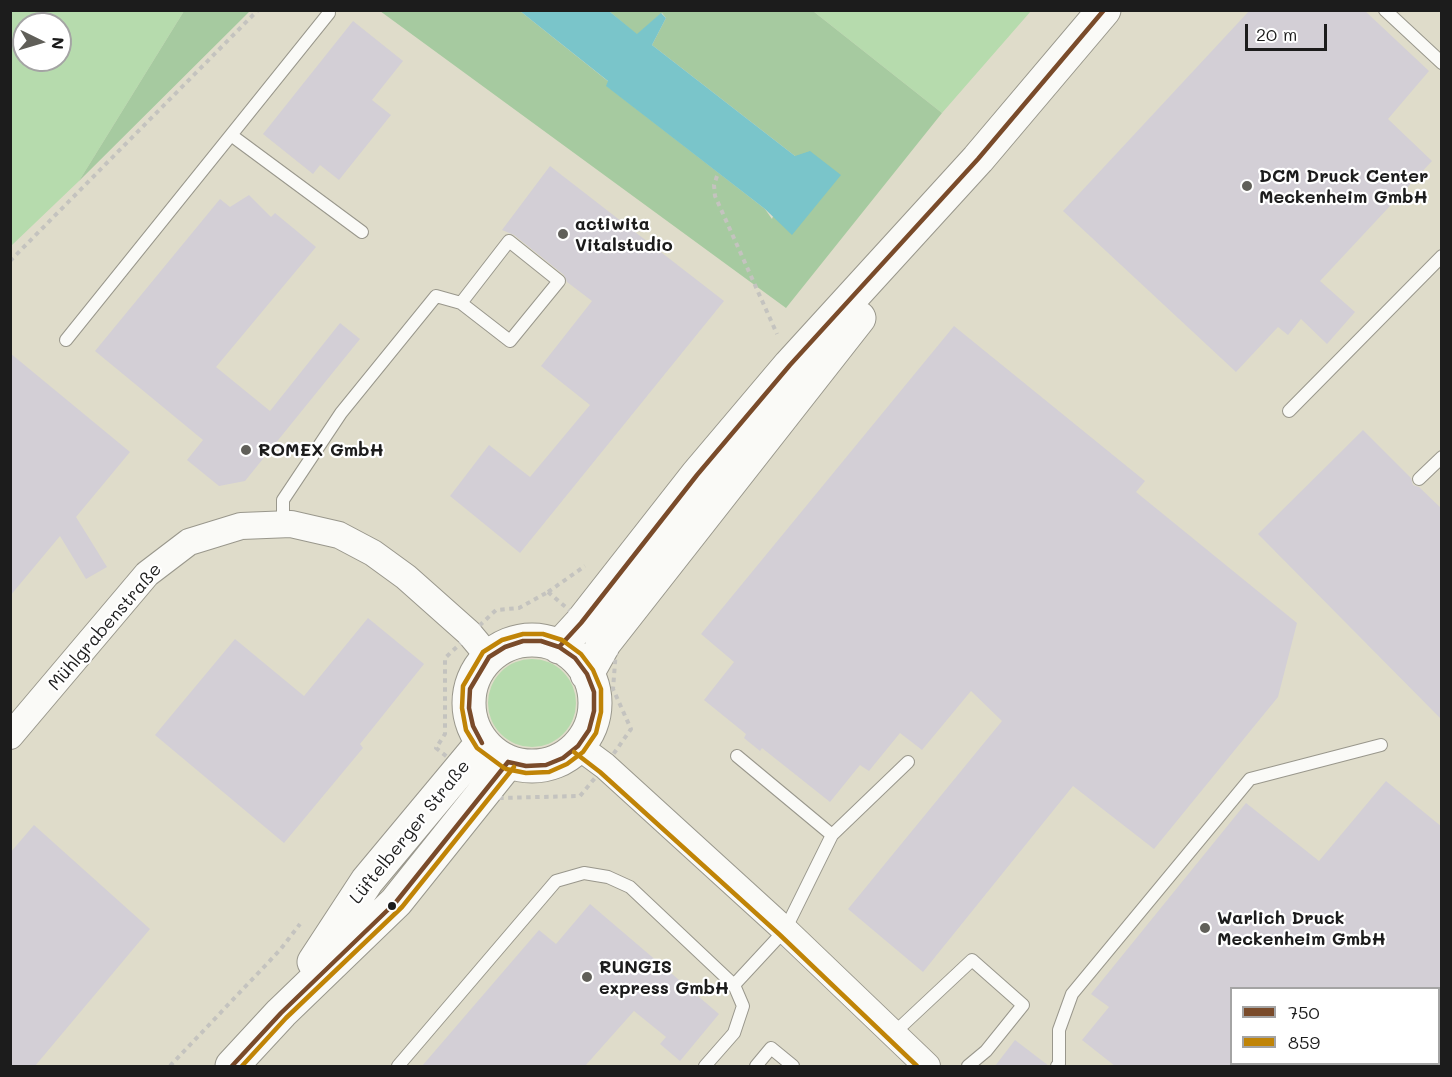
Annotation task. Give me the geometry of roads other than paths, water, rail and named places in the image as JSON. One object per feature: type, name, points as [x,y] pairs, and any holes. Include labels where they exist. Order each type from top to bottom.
[{"type":"main road","points":[[587,674],[593,632],[697,475],[790,365],[978,159],[1104,10]]},
{"type":"main road","points":[[559,647],[593,632],[812,380],[978,159]]},
{"type":"main road","points":[[523,641],[541,641],[559,647],[575,658],[587,674],[594,692],[594,711],[589,730],[578,746],[563,758],[546,765],[526,766],[495,752],[473,726],[469,708],[479,645],[505,646],[523,641]]},
{"type":"main road","name":"Lüftelberger Straße","points":[[281,1013],[367,881],[460,768],[495,752]]},
{"type":"main road","name":"Lüftelberger Straße","points":[[232,1066],[281,1013],[396,902],[487,789],[495,752]]},
{"type":"street","name":"Mühlgrabenstraße","points":[[10,736],[147,574],[166,557],[189,542],[241,526],[283,524],[339,535],[373,553],[406,577],[479,645]]},
{"type":"street","points":[[578,746],[605,766],[785,930],[927,1066]]},
{"type":"lane","points":[[1385,10],[1442,63]]},
{"type":"lane","points":[[66,340],[329,13]]},
{"type":"lane","points":[[231,135],[362,232]]},
{"type":"lane","points":[[283,524],[283,500],[349,404],[436,296],[461,303],[510,341],[559,281],[509,241],[461,303]]},
{"type":"lane","points":[[1289,411],[1442,256]]},
{"type":"lane","points":[[1419,479],[1442,458]]},
{"type":"lane","points":[[1057,1066],[1059,1064],[1059,1030],[1071,994],[1250,779],[1381,745]]},
{"type":"lane","points":[[737,756],[832,835]]},
{"type":"lane","points":[[734,985],[785,930],[832,835],[908,762]]},
{"type":"lane","points":[[398,1066],[556,881],[584,873],[608,877],[630,887],[734,985],[743,1006],[734,1033],[705,1066]]},
{"type":"lane","points":[[893,1034],[972,960],[1023,1005],[986,1051],[968,1066]]},
{"type":"lane","points":[[756,1066],[771,1048],[793,1066]]},
{"type":"water","points":[[520,11],[609,11],[637,34],[661,13],[666,18],[652,45],[795,156],[810,151],[841,175],[792,235],[765,209],[606,86],[608,81]]},
{"type":"place","name":"DCM Druck Center Meckenheim GmbH","points":[[1247,186]]},
{"type":"place","name":"actiwita Vitalstudio","points":[[563,234]]},
{"type":"place","name":"ROMEX GmbH","points":[[246,450]]},
{"type":"place","name":"Warlich Druck Meckenheim GmbH","points":[[1205,928]]},
{"type":"place","name":"RUNGIS express GmbH","points":[[587,977]]}]
